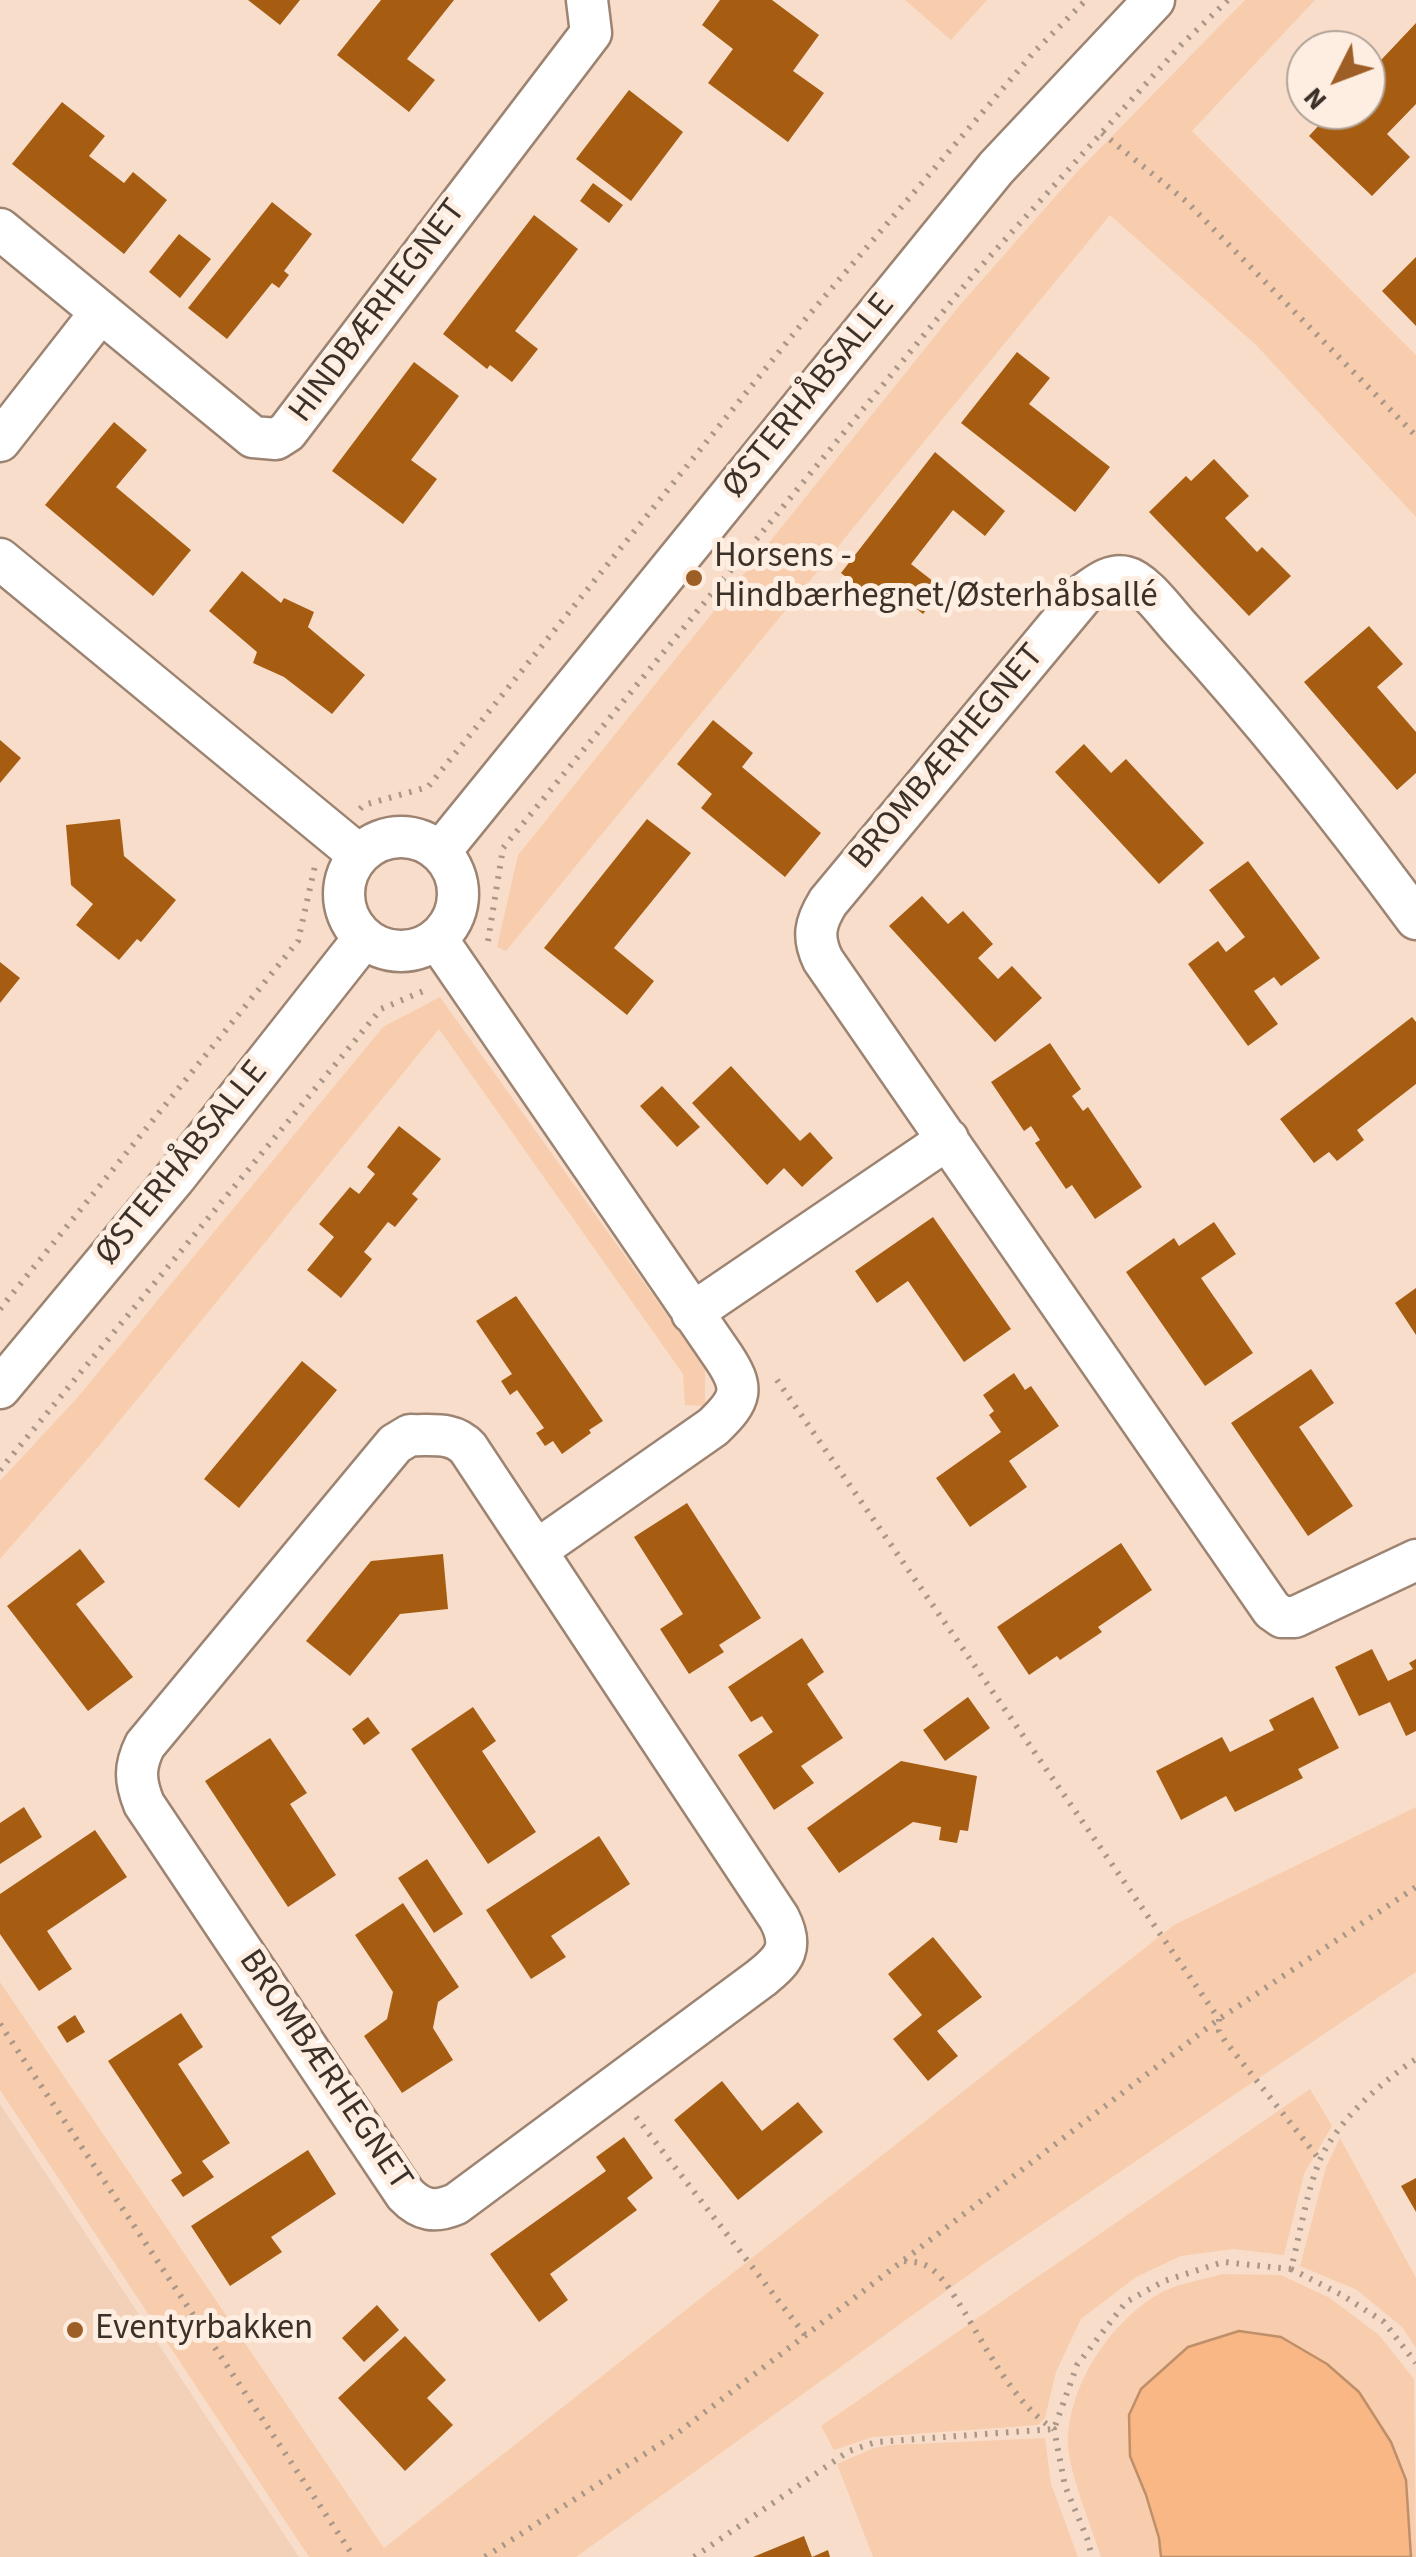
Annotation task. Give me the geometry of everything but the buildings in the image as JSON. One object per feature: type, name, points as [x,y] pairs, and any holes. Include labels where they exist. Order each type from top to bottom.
[{"type":"street","name":"HINDBÆRHEGNET","points":[[0,229],[253,437],[276,439],[287,432],[591,32],[588,0]]},
{"type":"street","name":"ØSTERHÅBSALLE","points":[[440,852],[996,168],[1154,0]]},
{"type":"street","points":[[0,441],[100,314]]},
{"type":"street","points":[[0,559],[348,846],[408,837],[440,852],[452,868],[458,886],[447,954]]},
{"type":"street","name":"BROMBÆRHEGNET","points":[[1416,919],[1275,736],[1142,586],[1117,576],[1102,581],[1086,594],[828,902],[814,932],[823,960],[1262,1600],[1282,1616],[1295,1617],[1416,1560]]},
{"type":"street","points":[[348,846],[345,907],[353,924],[364,938],[393,951],[424,947],[447,954],[736,1375],[739,1392],[730,1410],[713,1427],[537,1550]]},
{"type":"street","name":"ØSTERHÅBSALLE","points":[[0,1388],[174,1179],[364,938]]},
{"type":"street","points":[[692,1313],[948,1139]]},
{"type":"street","name":"BROMBÆRHEGNET","points":[[451,1436],[462,1441],[537,1550],[780,1918],[787,1933],[786,1951],[777,1966],[456,2204],[428,2210],[415,2205],[394,2178],[144,1804],[136,1774],[138,1759],[401,1439],[451,1436]]},
{"type":"path","points":[[0,1309],[298,941],[313,868],[348,846],[364,805],[428,786],[808,316],[1035,52],[1086,0]]},
{"type":"path","points":[[0,1470],[381,1009],[428,988],[447,954],[487,942],[503,848],[974,274],[1181,46],[1228,0]]},
{"type":"path","points":[[1102,133],[1187,202],[1416,436]]},
{"type":"path","points":[[775,1378],[1219,2019],[1219,2032],[1320,2160]]},
{"type":"path","points":[[485,2557],[679,2432],[1219,2019],[1416,1887]]},
{"type":"path","points":[[0,2024],[354,2557]]},
{"type":"path","points":[[1291,2269],[1320,2160],[1343,2123],[1416,2058]]},
{"type":"path","points":[[614,2088],[805,2335]]},
{"type":"path","points":[[904,2262],[920,2262],[934,2270],[1022,2400],[1037,2418],[1054,2429]]},
{"type":"path","points":[[1092,2557],[1065,2486],[1054,2429],[1077,2365],[1126,2302],[1164,2282],[1223,2262],[1291,2269],[1384,2322],[1416,2363]]},
{"type":"path","points":[[694,2557],[862,2446],[1054,2429]]},
{"type":"shaded area","points":[[905,0],[987,0],[951,40]]},
{"type":"shaded area","points":[[1245,0],[1315,0],[1192,131],[1416,355],[1416,517],[1255,344],[1110,215],[506,951],[497,947],[518,855],[960,305],[1077,172]]},
{"type":"shaded area","points":[[440,997],[705,1368],[705,1406],[685,1405],[683,1374],[439,1029],[99,1446],[0,1559],[0,1481],[77,1398],[383,1027]]},
{"type":"shaded area","points":[[1416,1807],[1416,1972],[988,2261],[576,2557],[309,2557],[0,2090],[0,1982],[384,2548],[1174,1925]]},
{"type":"shaded area","points":[[1310,2089],[1332,2126],[1304,2174],[1284,2255],[1233,2249],[1181,2256],[1136,2277],[1081,2319],[1056,2372],[1045,2418],[1038,2425],[873,2437],[834,2450],[821,2426]]},
{"type":"shaded area","name":"Eventyrbakken","points":[[0,2104],[299,2557],[0,2557]]},
{"type":"shaded area","points":[[1340,2138],[1416,2278],[1416,2348],[1402,2327],[1357,2290],[1300,2266],[1326,2167]]},
{"type":"shaded area","points":[[1222,2274],[1281,2275],[1330,2298],[1379,2335],[1414,2379],[1416,2557],[1411,2557],[1406,2480],[1239,2331],[1188,2347],[1141,2389],[1130,2456],[1146,2495],[1161,2557],[1101,2557],[1069,2457],[1070,2423],[1084,2378],[1110,2337],[1143,2304],[1169,2289]]},
{"type":"shaded area","points":[[1239,2331],[1281,2337],[1327,2364],[1359,2392],[1391,2442],[1406,2480],[1411,2557],[1161,2557],[1146,2495],[1130,2456],[1129,2415],[1141,2389],[1188,2347]]},
{"type":"shaded area","points":[[1045,2438],[1051,2484],[1078,2557],[873,2557],[837,2464],[874,2448],[892,2445]]},
{"type":"place","name":"Horsens - Hindbærhegnet/Østerhåbsallé","points":[[694,578]]},
{"type":"place","name":"Eventyrbakken","points":[[75,2330]]}]
